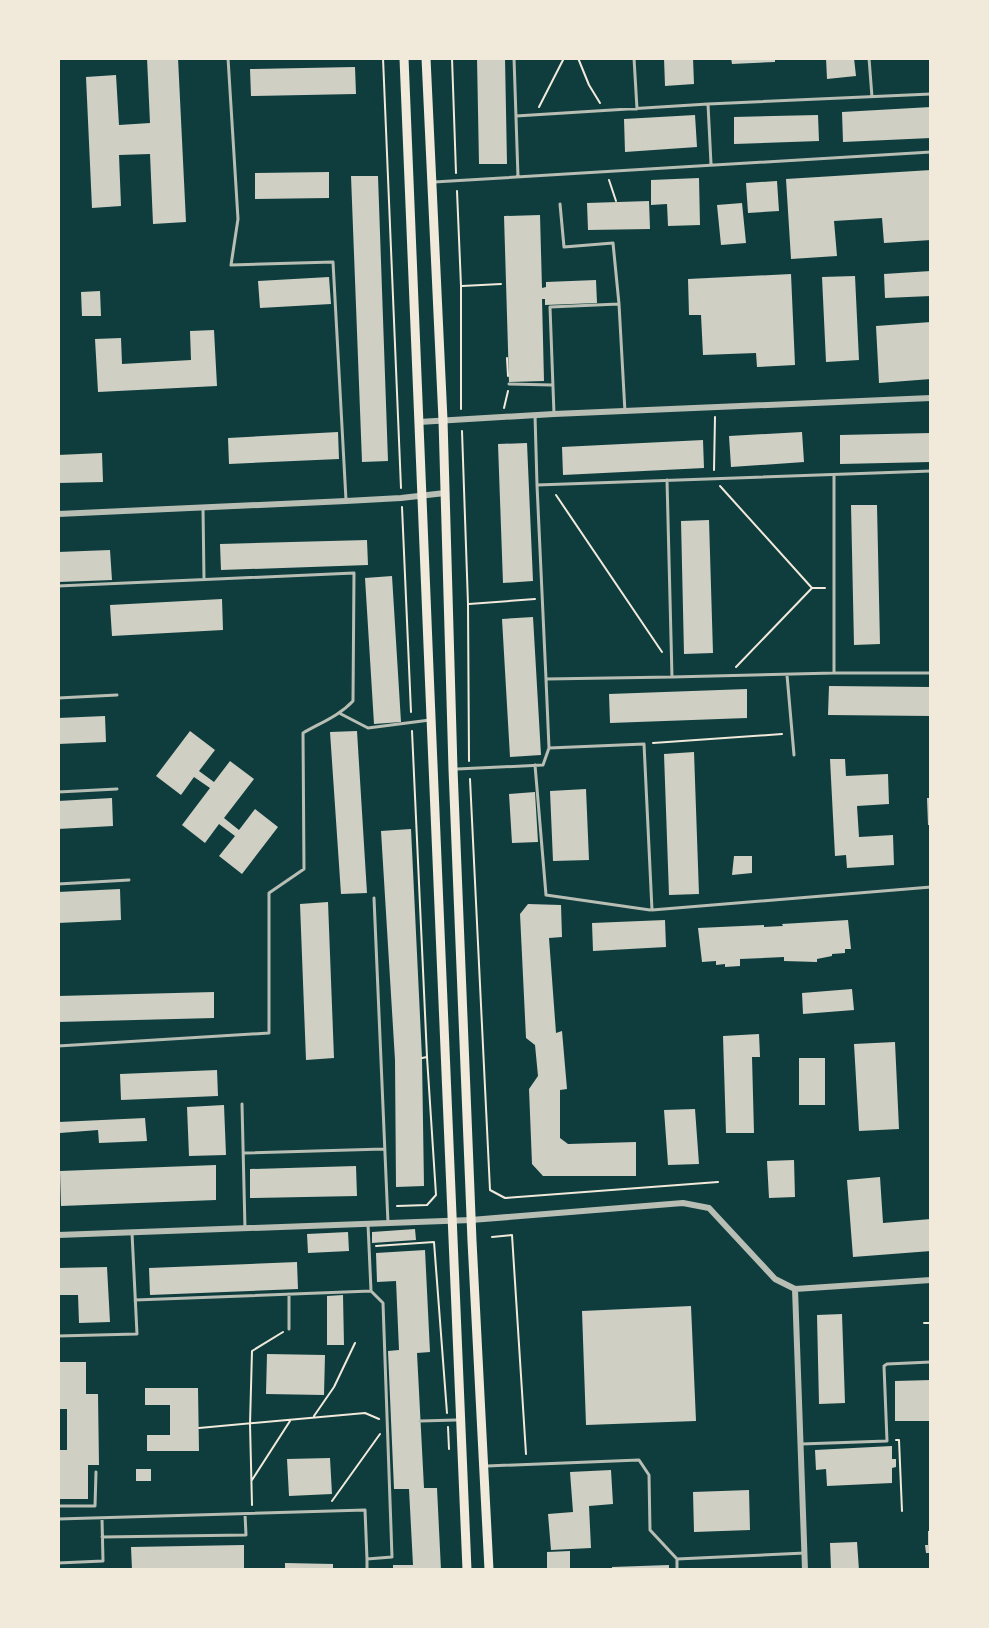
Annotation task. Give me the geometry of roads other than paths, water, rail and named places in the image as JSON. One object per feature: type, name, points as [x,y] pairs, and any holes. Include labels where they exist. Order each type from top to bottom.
[{"type":"main road","points":[[404,58],[467,1570]]},
{"type":"main road","points":[[426,58],[443,420],[471,1220],[489,1570]]},
{"type":"street","points":[[419,422],[931,398]]},
{"type":"street","points":[[58,514],[346,501],[445,493]]},
{"type":"street","points":[[58,1235],[452,1221],[683,1203],[709,1208],[775,1279],[795,1289],[931,1280]]},
{"type":"street","points":[[795,1289],[805,1570]]},
{"type":"lane","points":[[228,58],[238,219],[231,265],[333,262],[346,501]]},
{"type":"lane","points":[[514,58],[518,177]]},
{"type":"lane","points":[[634,58],[637,109]]},
{"type":"lane","points":[[869,58],[872,97]]},
{"type":"lane","points":[[516,116],[931,94]]},
{"type":"lane","points":[[708,104],[711,166]]},
{"type":"lane","points":[[430,182],[931,152]]},
{"type":"lane","points":[[560,204],[564,247],[613,243],[625,412]]},
{"type":"lane","points":[[554,414],[550,307],[619,304]]},
{"type":"lane","points":[[509,384],[552,385]]},
{"type":"lane","points":[[453,769],[543,765],[549,748],[535,415]]},
{"type":"lane","points":[[537,485],[931,471]]},
{"type":"lane","points":[[834,475],[834,673]]},
{"type":"lane","points":[[667,480],[672,677]]},
{"type":"lane","points":[[203,508],[204,579]]},
{"type":"lane","points":[[58,586],[354,573],[353,701],[341,714],[303,733],[304,869],[269,893],[269,1033],[58,1046]]},
{"type":"lane","points":[[546,679],[931,673]]},
{"type":"lane","points":[[787,675],[794,755]]},
{"type":"lane","points":[[58,698],[117,695]]},
{"type":"lane","points":[[341,714],[368,728],[432,720]]},
{"type":"lane","points":[[549,748],[644,744],[652,910]]},
{"type":"lane","points":[[535,765],[546,895],[652,910],[931,887]]},
{"type":"lane","points":[[58,792],[117,789]]},
{"type":"lane","points":[[58,884],[129,880]]},
{"type":"lane","points":[[374,898],[388,1223]]},
{"type":"lane","points":[[242,1104],[245,1229]]},
{"type":"lane","points":[[244,1153],[386,1149]]},
{"type":"lane","points":[[367,1559],[392,1557],[383,1303],[371,1291],[368,1224]]},
{"type":"lane","points":[[58,1336],[137,1334],[132,1233]]},
{"type":"lane","points":[[135,1300],[371,1291]]},
{"type":"lane","points":[[289,1294],[289,1329]]},
{"type":"lane","points":[[887,1447],[884,1366],[931,1362]]},
{"type":"lane","points":[[420,1421],[460,1420]]},
{"type":"lane","points":[[801,1444],[887,1441]]},
{"type":"lane","points":[[484,1467],[639,1460],[649,1475],[650,1530],[677,1559],[677,1570]]},
{"type":"lane","points":[[58,1506],[95,1506],[96,1472]]},
{"type":"lane","points":[[58,1519],[365,1510],[367,1570]]},
{"type":"lane","points":[[102,1537],[246,1535],[245,1514]]},
{"type":"lane","points":[[58,1563],[103,1561],[102,1518]]},
{"type":"lane","points":[[677,1559],[805,1553]]}]
